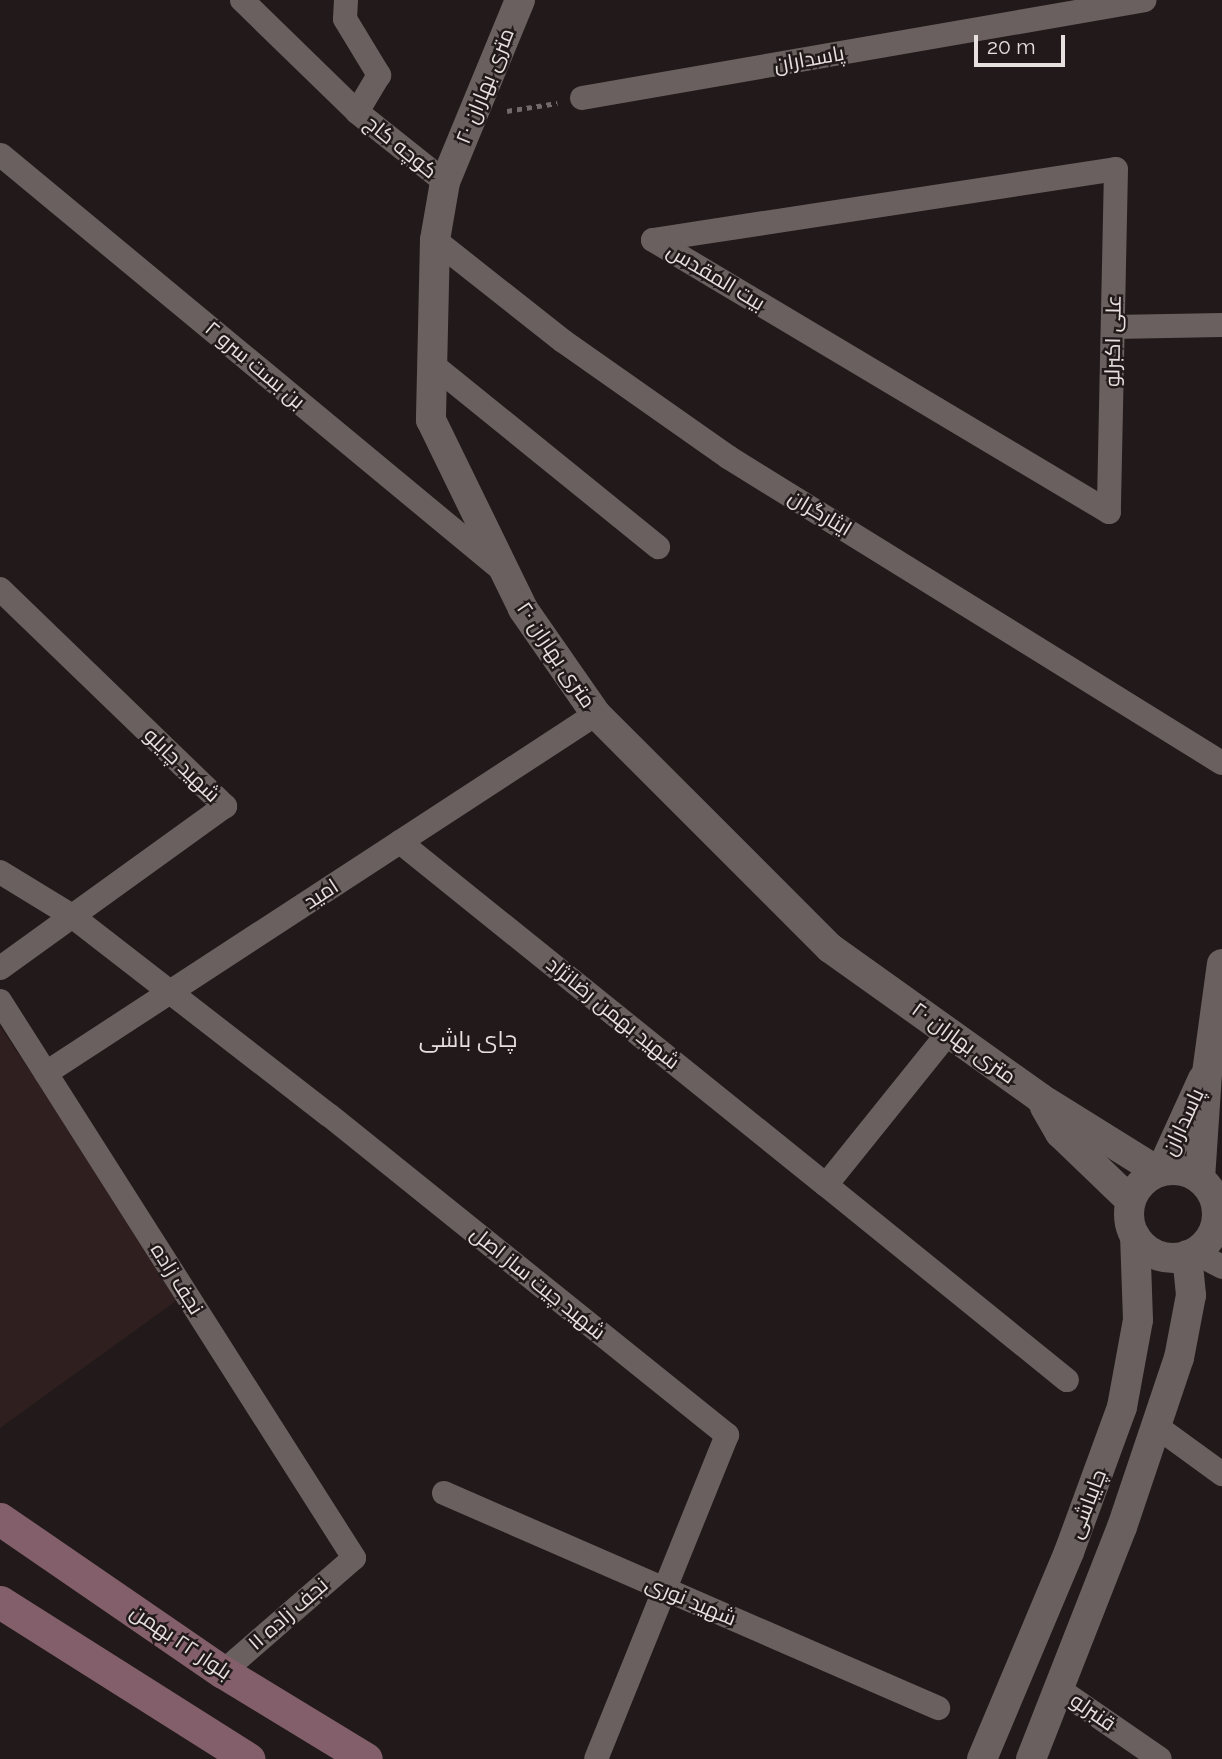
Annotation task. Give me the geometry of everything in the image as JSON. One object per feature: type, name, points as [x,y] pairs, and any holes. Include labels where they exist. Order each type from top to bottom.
[{"type":"main road","name":"بلوار ۲۲ بهمن","points":[[0,1519],[223,1672],[366,1759]]},
{"type":"main road","points":[[0,1602],[227,1754]]},
{"type":"street","points":[[243,0],[358,112]]},
{"type":"street","name":"کوچه کاج","points":[[346,0],[345,19],[379,75],[358,112],[445,182]]},
{"type":"street","name":"۲۰ متری بهاران","points":[[520,0],[445,182],[435,240],[431,419],[523,610],[596,714],[830,948],[1040,1098],[1160,1172]]},
{"type":"street","name":"پاسداران","points":[[582,99],[1145,0]]},
{"type":"street","name":"بن بست سرو ۲","points":[[1,155],[508,575]]},
{"type":"street","name":"علی اکبرلو","points":[[1109,512],[1116,169]]},
{"type":"street","name":"بیت المقدس","points":[[1109,512],[653,240],[1116,169]]},
{"type":"street","name":"ایثارگران","points":[[435,240],[563,341],[728,457],[1222,763]]},
{"type":"street","points":[[1113,327],[1222,325]]},
{"type":"street","points":[[432,364],[658,547]]},
{"type":"street","name":"شهید چایلو","points":[[0,589],[225,806],[0,968]]},
{"type":"street","name":"امید","points":[[46,1073],[596,714]]},
{"type":"street","name":"شهید بهمن رضانژاد","points":[[400,842],[1067,1380]]},
{"type":"street","name":"شهید چیت ساز اصل","points":[[0,872],[72,916],[167,994],[329,1115],[727,1435],[596,1759]]},
{"type":"street","name":"پاسداران","points":[[1200,1179],[1207,1073],[1222,964]]},
{"type":"street","name":"نجف زاده","points":[[0,1001],[354,1558]]},
{"type":"street","points":[[826,1185],[949,1032]]},
{"type":"street","name":"پاسداران","points":[[1160,1172],[1190,1100],[1207,1073]]},
{"type":"street","name":"۲۰ متری بهاران","points":[[1040,1098],[1060,1133],[1131,1201]]},
{"type":"street","points":[[1191,1254],[1211,1235],[1219,1214],[1200,1179],[1188,1173],[1160,1172],[1141,1183],[1131,1201],[1135,1236],[1158,1255],[1191,1254],[1222,1267]]},
{"type":"street","name":"چایباشی","points":[[982,1759],[1069,1552],[1122,1407],[1138,1320],[1135,1236]]},
{"type":"street","name":"چایباشی","points":[[1031,1759],[1060,1689],[1179,1357],[1189,1307],[1191,1254]]},
{"type":"street","points":[[1156,1426],[1222,1474]]},
{"type":"street","name":"شهید نوری","points":[[443,1493],[938,1708]]},
{"type":"street","name":"نجف زاده ۱۱","points":[[223,1672],[354,1558]]},
{"type":"street","name":"قنبرلو","points":[[1060,1689],[1160,1759]]},
{"type":"path","points":[[474,117],[582,99]]},
{"type":"shaded area","points":[[0,1026],[180,1298],[0,1428]]},
{"type":"district","name":"چای باشی","points":[[468,1039]]}]
